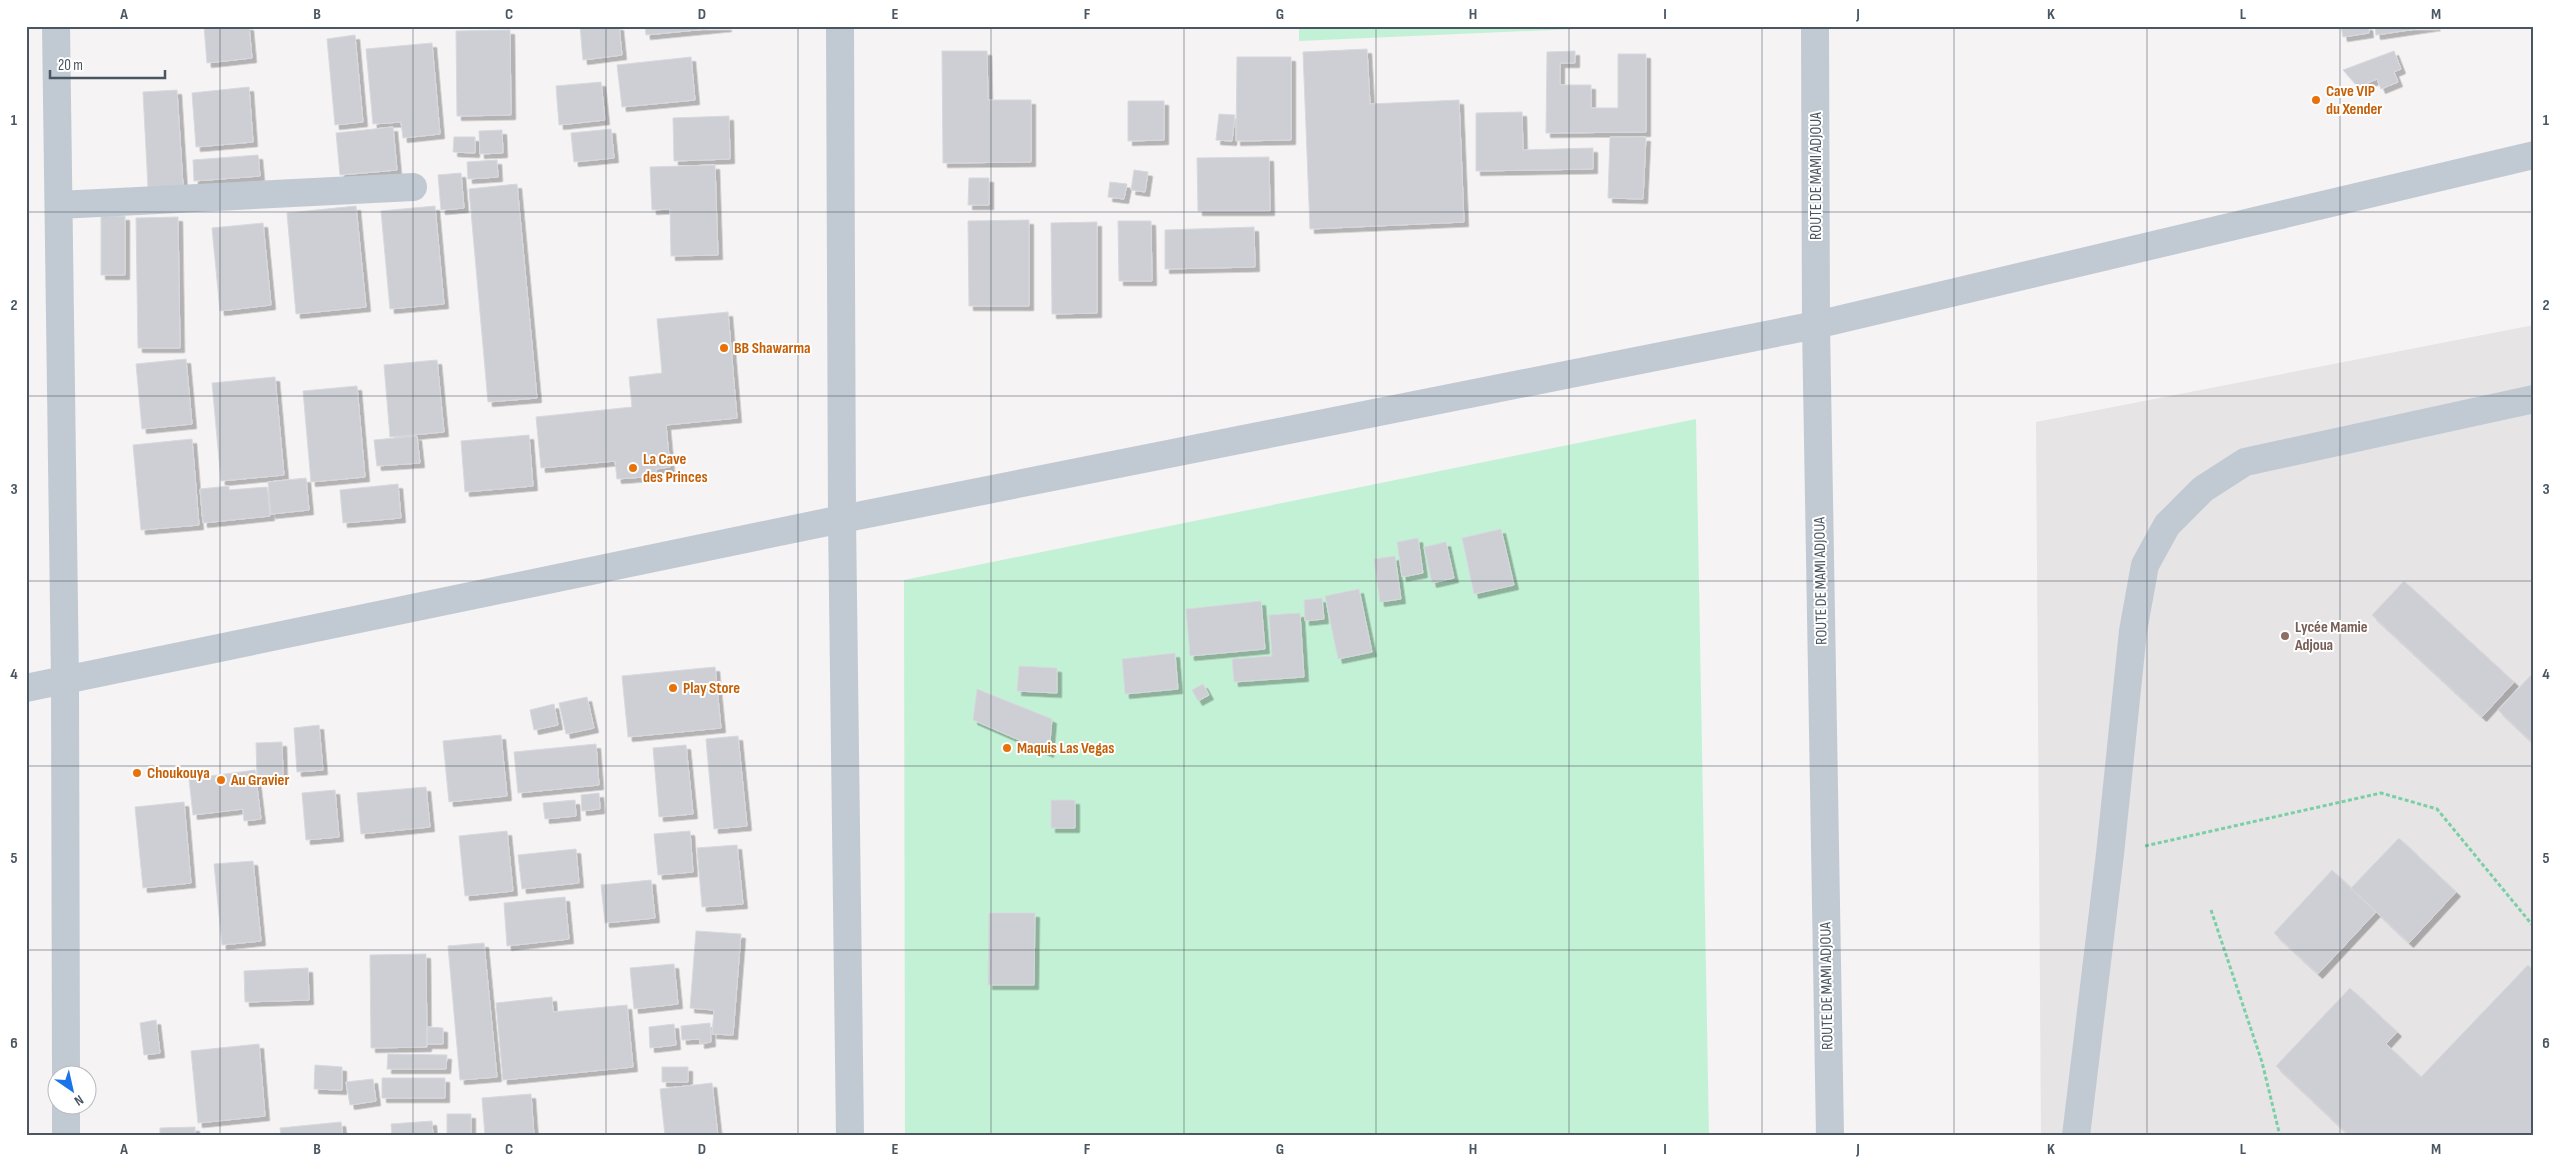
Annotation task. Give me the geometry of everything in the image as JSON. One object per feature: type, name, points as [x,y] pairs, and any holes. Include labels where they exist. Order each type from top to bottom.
[{"type":"street","points":[[56,26],[66,681],[66,1064]]},
{"type":"street","points":[[840,26],[842,520],[850,1136]]},
{"type":"street","name":"ROUTE DE MAMI ADJOUA","points":[[1815,26],[1816,325],[1830,1136]]},
{"type":"street","points":[[26,688],[842,520],[1816,325],[2534,155]]},
{"type":"street","points":[[59,205],[413,186]]},
{"type":"street","points":[[2076,1136],[2110,854],[2133,630],[2146,565],[2167,525],[2203,489],[2245,462],[2534,399]]},
{"type":"street","points":[[66,1114],[66,1136]]},
{"type":"path","points":[[2110,854],[2382,793],[2437,809],[2534,927]]},
{"type":"path","points":[[2211,910],[2262,1062],[2280,1136]]},
{"type":"shaded area","name":"Lycée Mamie Adjoua","points":[[2534,325],[2534,1136],[2041,1136],[2036,422]]},
{"type":"green space","points":[[1299,26],[1642,26],[1299,41]]},
{"type":"green space","points":[[1696,419],[1709,1136],[905,1136],[904,580]]},
{"type":"building","points":[[204,26],[249,26],[252,58],[207,63]]},
{"type":"building","points":[[580,26],[619,26],[622,55],[583,60]]},
{"type":"building","points":[[645,26],[727,26],[727,27],[646,35]]},
{"type":"building","points":[[2341,26],[2368,26],[2369,33],[2343,37]]},
{"type":"building","points":[[2375,26],[2436,26],[2376,35]]},
{"type":"building","points":[[510,30],[511,115],[457,116],[456,31]]},
{"type":"building","points":[[355,35],[363,122],[335,125],[327,39]]},
{"type":"building","points":[[432,43],[440,134],[403,138],[401,122],[373,124],[366,49]]},
{"type":"building","points":[[1367,49],[1370,104],[1459,100],[1464,222],[1310,229],[1303,52]]},
{"type":"building","points":[[942,51],[987,51],[988,100],[1031,100],[1031,162],[943,163]]},
{"type":"building","points":[[1575,51],[1575,63],[1560,63],[1560,85],[1591,85],[1591,108],[1618,108],[1618,54],[1646,54],[1646,132],[1546,133],[1547,52]]},
{"type":"building","points":[[2394,51],[2401,69],[2394,72],[2398,82],[2381,89],[2377,79],[2358,87],[2343,70]]},
{"type":"building","points":[[691,57],[695,100],[622,107],[617,65]]},
{"type":"building","points":[[1237,57],[1291,57],[1291,140],[1236,141]]},
{"type":"building","points":[[601,82],[605,120],[559,125],[556,86]]},
{"type":"building","points":[[249,87],[253,142],[196,147],[192,93]]},
{"type":"building","points":[[177,90],[183,186],[148,188],[143,92]]},
{"type":"building","points":[[1128,101],[1164,101],[1164,140],[1128,141]]},
{"type":"building","points":[[1522,112],[1523,150],[1593,148],[1593,169],[1476,171],[1476,113]]},
{"type":"building","points":[[1219,114],[1235,115],[1232,141],[1216,140]]},
{"type":"building","points":[[729,116],[730,159],[674,161],[673,118]]},
{"type":"building","points":[[393,127],[397,170],[340,175],[336,133]]},
{"type":"building","points":[[611,129],[614,158],[574,162],[571,133]]},
{"type":"building","points":[[502,130],[503,153],[480,154],[479,131]]},
{"type":"building","points":[[454,137],[475,137],[475,153],[453,152]]},
{"type":"building","points":[[1610,137],[1646,137],[1643,199],[1608,198]]},
{"type":"building","points":[[258,155],[260,176],[194,181],[193,160]]},
{"type":"building","points":[[1269,157],[1270,211],[1198,211],[1197,158]]},
{"type":"building","points":[[497,160],[498,177],[468,179],[467,162]]},
{"type":"building","points":[[715,165],[718,255],[671,256],[670,209],[652,210],[650,167]]},
{"type":"building","points":[[1134,170],[1148,172],[1145,192],[1131,190]]},
{"type":"building","points":[[461,173],[464,208],[441,210],[438,175]]},
{"type":"building","points":[[969,178],[989,178],[989,205],[968,205]]},
{"type":"building","points":[[1110,182],[1127,184],[1124,199],[1108,197]]},
{"type":"building","points":[[517,184],[537,398],[488,402],[469,189]]},
{"type":"building","points":[[356,206],[366,307],[296,314],[287,213]]},
{"type":"building","points":[[435,206],[444,304],[390,309],[381,211]]},
{"type":"building","points":[[101,216],[125,216],[125,275],[101,275]]},
{"type":"building","points":[[178,217],[180,348],[138,348],[136,218]]},
{"type":"building","points":[[1029,220],[1029,306],[969,306],[968,221]]},
{"type":"building","points":[[1118,221],[1151,221],[1152,281],[1119,281]]},
{"type":"building","points":[[1097,222],[1097,313],[1052,314],[1051,223]]},
{"type":"building","points":[[263,223],[271,305],[220,311],[212,228]]},
{"type":"building","points":[[1254,227],[1255,267],[1165,269],[1165,230]]},
{"type":"building","points":[[728,312],[737,418],[666,425],[670,467],[656,469],[657,476],[617,479],[615,461],[541,468],[536,417],[632,407],[629,377],[662,373],[657,319]]},
{"type":"building","points":[[186,359],[192,424],[142,429],[136,364]]},
{"type":"building","points":[[437,360],[444,432],[390,437],[384,365]]},
{"type":"building","points":[[275,377],[284,475],[221,481],[212,383]]},
{"type":"building","points":[[357,386],[365,477],[311,482],[303,391]]},
{"type":"building","points":[[529,435],[533,486],[465,492],[461,441]]},
{"type":"building","points":[[417,436],[420,463],[377,466],[374,440]]},
{"type":"building","points":[[192,439],[199,525],[141,530],[133,445]]},
{"type":"building","points":[[306,478],[309,510],[271,514],[268,482]]},
{"type":"building","points":[[398,484],[401,518],[343,523],[340,490]]},
{"type":"building","points":[[229,486],[229,490],[267,487],[270,516],[203,523],[200,489]]},
{"type":"building","points":[[1501,529],[1514,585],[1474,594],[1462,538]]},
{"type":"building","points":[[1418,538],[1423,573],[1402,577],[1397,542]]},
{"type":"building","points":[[1446,542],[1454,578],[1432,583],[1424,547]]},
{"type":"building","points":[[1395,556],[1401,599],[1380,602],[1374,559]]},
{"type":"building","points":[[2404,581],[2514,682],[2482,717],[2372,615]]},
{"type":"building","points":[[1359,589],[1372,652],[1338,659],[1325,596]]},
{"type":"building","points":[[1322,598],[1324,619],[1305,621],[1304,600]]},
{"type":"building","points":[[1261,601],[1265,649],[1190,656],[1186,609]]},
{"type":"building","points":[[1300,613],[1304,677],[1234,682],[1232,659],[1272,656],[1269,615]]},
{"type":"building","points":[[1175,653],[1178,689],[1125,694],[1122,659]]},
{"type":"building","points":[[1019,666],[1057,668],[1057,693],[1017,691]]},
{"type":"building","points":[[715,667],[721,728],[628,737],[622,676]]},
{"type":"building","points":[[2534,672],[2534,744],[2498,710]]},
{"type":"building","points":[[1203,684],[1209,695],[1198,701],[1192,690]]},
{"type":"building","points":[[977,689],[1052,719],[1049,753],[973,720]]},
{"type":"building","points":[[587,697],[594,728],[566,734],[559,703]]},
{"type":"building","points":[[554,704],[558,725],[534,730],[530,710]]},
{"type":"building","points":[[319,725],[323,770],[297,772],[294,728]]},
{"type":"building","points":[[501,735],[507,796],[449,802],[443,741]]},
{"type":"building","points":[[738,736],[747,826],[714,829],[706,739]]},
{"type":"building","points":[[282,742],[283,776],[257,777],[256,743]]},
{"type":"building","points":[[596,744],[599,785],[518,793],[514,752]]},
{"type":"building","points":[[686,745],[693,814],[659,817],[653,748]]},
{"type":"building","points":[[255,770],[261,819],[244,821],[243,809],[193,815],[189,779]]},
{"type":"building","points":[[426,787],[430,827],[361,834],[357,793]]},
{"type":"building","points":[[335,790],[339,837],[306,840],[302,793]]},
{"type":"building","points":[[599,793],[600,809],[582,811],[581,795]]},
{"type":"building","points":[[575,800],[576,816],[545,819],[543,803]]},
{"type":"building","points":[[1051,800],[1075,800],[1075,828],[1051,828]]},
{"type":"building","points":[[184,802],[191,883],[143,888],[135,807]]},
{"type":"building","points":[[507,831],[513,891],[465,896],[459,836]]},
{"type":"building","points":[[690,831],[693,872],[658,875],[654,834]]},
{"type":"building","points":[[2399,838],[2456,892],[2409,943],[2351,888]]},
{"type":"building","points":[[737,845],[743,904],[702,907],[697,848]]},
{"type":"building","points":[[576,849],[579,883],[522,889],[518,855]]},
{"type":"building","points":[[253,861],[261,941],[222,945],[214,864]]},
{"type":"building","points":[[2332,870],[2376,912],[2318,974],[2274,933]]},
{"type":"building","points":[[651,880],[655,918],[605,923],[601,885]]},
{"type":"building","points":[[565,897],[569,939],[507,946],[504,903]]},
{"type":"building","points":[[989,913],[1035,913],[1034,985],[988,985]]},
{"type":"building","points":[[696,931],[741,934],[733,1035],[712,1034],[714,1010],[690,1008]]},
{"type":"building","points":[[484,943],[497,1077],[460,1080],[448,946]]},
{"type":"building","points":[[426,954],[427,1047],[371,1048],[370,955]]},
{"type":"building","points":[[674,964],[678,1004],[634,1009],[630,968]]},
{"type":"building","points":[[2528,965],[2534,971],[2534,1136],[2350,1136],[2276,1066],[2350,988],[2397,1032],[2386,1044],[2421,1077]]},
{"type":"building","points":[[308,968],[309,1000],[245,1002],[244,971]]},
{"type":"building","points":[[552,997],[553,1012],[627,1005],[633,1067],[503,1080],[496,1003]]},
{"type":"building","points":[[156,1020],[160,1053],[144,1055],[140,1023]]},
{"type":"building","points":[[710,1023],[711,1042],[700,1044],[700,1039],[682,1040],[681,1026]]},
{"type":"building","points":[[674,1024],[676,1045],[650,1048],[649,1027]]},
{"type":"building","points":[[428,1027],[443,1028],[443,1044],[427,1044]]},
{"type":"building","points":[[259,1044],[265,1116],[198,1123],[191,1051]]},
{"type":"building","points":[[388,1054],[447,1055],[446,1069],[387,1069]]},
{"type":"building","points":[[315,1065],[342,1067],[342,1090],[314,1089]]},
{"type":"building","points":[[662,1067],[688,1067],[688,1082],[662,1082]]},
{"type":"building","points":[[382,1078],[445,1078],[445,1098],[382,1098]]},
{"type":"building","points":[[373,1079],[376,1101],[350,1105],[346,1082]]},
{"type":"building","points":[[712,1083],[718,1136],[665,1136],[660,1089]]},
{"type":"building","points":[[531,1094],[534,1136],[485,1136],[482,1098]]},
{"type":"building","points":[[447,1114],[471,1114],[471,1136],[447,1136]]},
{"type":"building","points":[[432,1121],[433,1136],[392,1136],[391,1124]]},
{"type":"building","points":[[341,1122],[343,1136],[281,1136],[280,1128]]},
{"type":"building","points":[[195,1127],[195,1136],[160,1136],[160,1128]]},
{"type":"place","name":"Cave VIP du Xender","points":[[2316,100]]},
{"type":"place","name":"BB Shawarma","points":[[724,348]]},
{"type":"place","name":"La Cave des Princes","points":[[633,468]]},
{"type":"place","name":"Lycée Mamie Adjoua","points":[[2285,636]]},
{"type":"place","name":"Play Store","points":[[673,688]]},
{"type":"place","name":"Maquis Las Vegas","points":[[1007,748]]},
{"type":"place","name":"Choukouya","points":[[137,773]]},
{"type":"place","name":"Au Gravier","points":[[221,780]]}]
